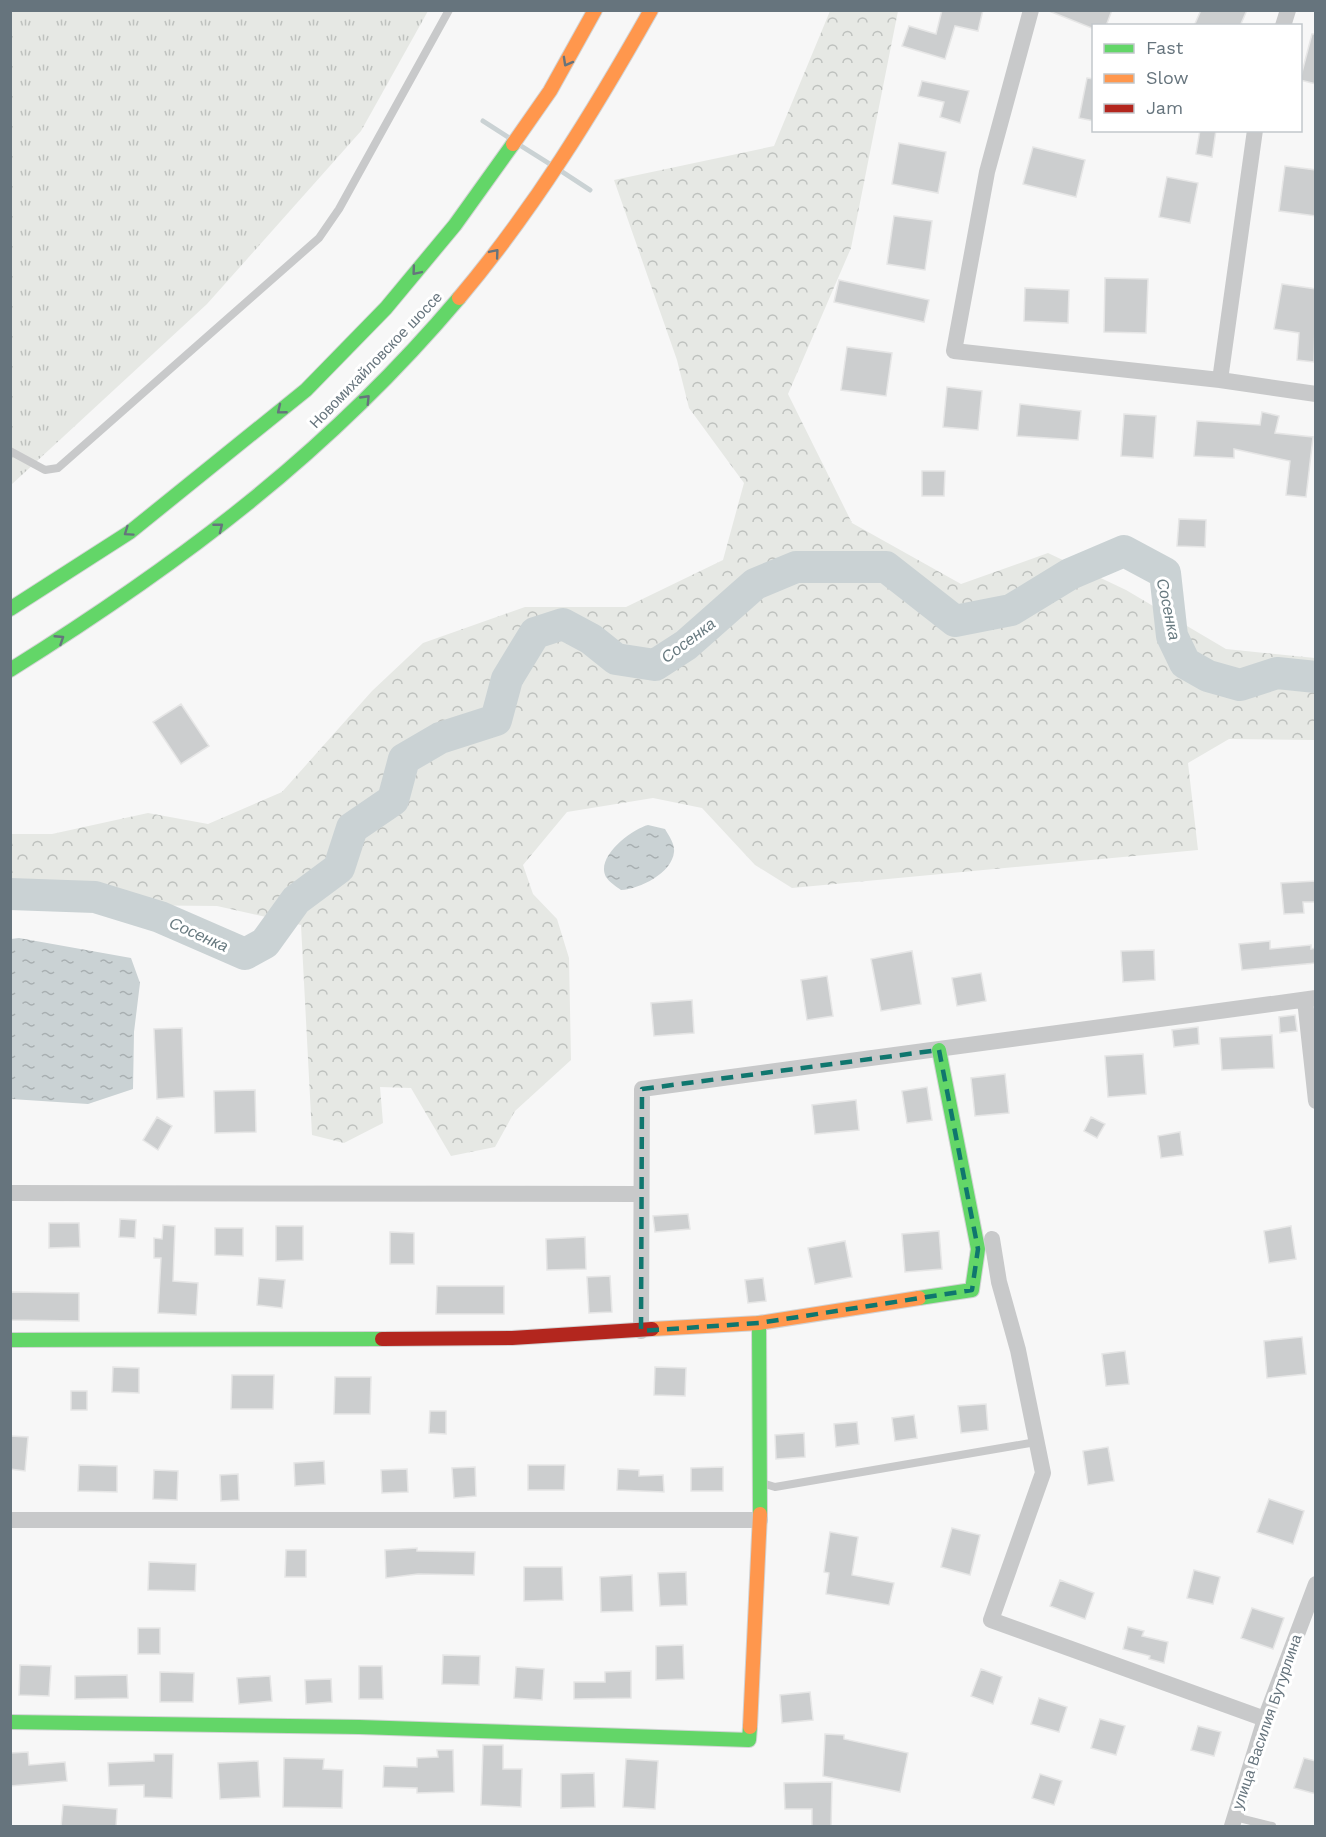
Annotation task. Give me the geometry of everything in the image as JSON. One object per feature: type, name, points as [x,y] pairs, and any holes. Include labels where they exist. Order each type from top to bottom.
[{"type":"street","name":"Новомихайловское шоссе","points":[[10,609],[130,532],[306,390],[386,308],[455,225],[550,91],[595,10]]},
{"type":"street","name":"Новомихайловское шоссе","points":[[10,670],[175,562],[257,498],[341,425],[424,337],[504,243],[595,112],[651,10]]},
{"type":"street","points":[[1031,10],[987,172],[954,351],[1220,380],[1316,394]]},
{"type":"street","points":[[1220,380],[1255,132]]},
{"type":"street","points":[[641,1331],[642,1089],[1310,999],[1316,1101]]},
{"type":"street","points":[[10,1340],[512,1338],[759,1323],[972,1290],[978,1249],[939,1050]]},
{"type":"street","points":[[10,1193],[641,1194]]},
{"type":"street","points":[[992,1239],[999,1282],[1017,1350],[1043,1473],[991,1620],[1265,1719]]},
{"type":"street","points":[[10,1722],[359,1727],[749,1740],[760,1520],[759,1323]]},
{"type":"street","points":[[10,1520],[760,1520]]},
{"type":"street","name":"улица Василия Бутурлина","points":[[1234,1822],[1265,1719],[1316,1584]]},
{"type":"lane","points":[[10,451],[45,470],[58,468],[319,238],[339,209],[449,10]]},
{"type":"lane","points":[[759,1482],[775,1487],[1036,1442]]},
{"type":"lane","points":[[1234,1822],[1272,1827]]},
{"type":"highlighted area","points":[[939,1050],[978,1249],[972,1290],[759,1323],[641,1331],[642,1089]]},
{"type":"green space","points":[[11,11],[428,11],[361,131],[207,304],[11,485]]},
{"type":"green space","points":[[830,11],[898,11],[851,248],[788,394],[852,523],[961,584],[1048,553],[1126,590],[1226,649],[1315,658],[1315,740],[1229,739],[1188,763],[1198,850],[792,888],[755,865],[702,808],[653,798],[567,812],[523,865],[533,894],[557,919],[569,958],[571,1060],[515,1111],[495,1147],[451,1156],[411,1088],[380,1087],[383,1123],[344,1143],[312,1135],[301,925],[217,906],[11,904],[11,834],[52,834],[148,813],[208,824],[282,792],[372,691],[423,643],[525,607],[626,607],[723,560],[744,483],[689,408],[677,360],[614,180],[774,146]]},
{"type":"water","points":[[648,825],[665,829],[674,846],[672,860],[668,867],[646,883],[621,890],[606,877],[604,869],[606,861],[610,853],[625,838]]},
{"type":"water","points":[[19,938],[131,958],[140,983],[134,1032],[133,1089],[88,1104],[11,1099],[11,939]]},
{"type":"building","points":[[942,10],[983,10],[978,31],[955,26],[945,59],[902,46],[909,26],[936,34]]},
{"type":"building","points":[[1112,10],[1107,24],[1092,24],[1092,28],[1049,11]]},
{"type":"building","points":[[1201,10],[1247,10],[1241,24],[1195,24]]},
{"type":"building","points":[[1312,34],[1316,34],[1316,84],[1302,80]]},
{"type":"building","points":[[1087,78],[1092,79],[1092,121],[1079,118]]},
{"type":"building","points":[[922,81],[969,91],[960,123],[940,117],[944,102],[918,96]]},
{"type":"building","points":[[1200,132],[1216,132],[1212,157],[1196,154]]},
{"type":"building","points":[[899,143],[946,152],[938,193],[892,184]]},
{"type":"building","points":[[1033,147],[1085,160],[1076,197],[1023,184]]},
{"type":"building","points":[[1285,166],[1316,170],[1316,216],[1279,211]]},
{"type":"building","points":[[1167,177],[1198,183],[1190,223],[1159,217]]},
{"type":"building","points":[[894,216],[932,221],[925,270],[887,264]]},
{"type":"building","points":[[1105,278],[1148,279],[1146,333],[1104,332]]},
{"type":"building","points":[[839,280],[929,300],[924,322],[834,302]]},
{"type":"building","points":[[1282,284],[1316,289],[1314,362],[1297,360],[1299,333],[1274,329]]},
{"type":"building","points":[[1025,288],[1069,290],[1068,323],[1024,321]]},
{"type":"building","points":[[847,347],[892,353],[886,396],[841,390]]},
{"type":"building","points":[[947,387],[982,391],[978,430],[943,427]]},
{"type":"building","points":[[1020,404],[1081,411],[1078,440],[1017,436]]},
{"type":"building","points":[[1262,412],[1279,416],[1275,433],[1313,437],[1306,497],[1286,495],[1290,461],[1234,449],[1234,458],[1194,456],[1197,421],[1260,425]]},
{"type":"building","points":[[1124,414],[1156,416],[1153,458],[1121,456]]},
{"type":"building","points":[[922,471],[945,471],[944,496],[922,496]]},
{"type":"building","points":[[1179,519],[1206,520],[1205,547],[1177,546]]},
{"type":"building","points":[[181,704],[209,746],[181,764],[153,722]]},
{"type":"building","points":[[1316,881],[1316,902],[1303,902],[1304,913],[1284,914],[1281,883]]},
{"type":"building","points":[[1270,941],[1270,949],[1311,945],[1311,949],[1316,948],[1316,963],[1242,970],[1239,944]]},
{"type":"building","points":[[1154,950],[1155,980],[1123,982],[1121,951]]},
{"type":"building","points":[[912,951],[921,1004],[881,1011],[871,959]]},
{"type":"building","points":[[981,973],[986,1001],[957,1006],[952,978]]},
{"type":"building","points":[[827,976],[833,1016],[807,1020],[801,980]]},
{"type":"building","points":[[692,1000],[694,1033],[654,1036],[651,1003]]},
{"type":"building","points":[[1295,1015],[1297,1031],[1280,1033],[1279,1017]]},
{"type":"building","points":[[1198,1027],[1199,1044],[1174,1047],[1172,1030]]},
{"type":"building","points":[[182,1028],[184,1097],[157,1099],[154,1029]]},
{"type":"building","points":[[1272,1035],[1274,1068],[1222,1070],[1220,1038]]},
{"type":"building","points":[[1143,1054],[1146,1094],[1108,1097],[1105,1056]]},
{"type":"building","points":[[1005,1074],[1009,1113],[975,1116],[971,1078]]},
{"type":"building","points":[[927,1087],[932,1120],[907,1123],[902,1091]]},
{"type":"building","points":[[255,1090],[256,1132],[215,1133],[214,1091]]},
{"type":"building","points":[[856,1100],[859,1130],[815,1134],[812,1105]]},
{"type":"building","points":[[157,1117],[172,1126],[158,1150],[143,1140]]},
{"type":"building","points":[[1091,1117],[1105,1124],[1097,1138],[1084,1131]]},
{"type":"building","points":[[1180,1132],[1183,1155],[1161,1158],[1158,1136]]},
{"type":"building","points":[[688,1214],[690,1229],[655,1232],[653,1216]]},
{"type":"building","points":[[120,1219],[136,1220],[135,1238],[119,1237]]},
{"type":"building","points":[[49,1223],[79,1223],[80,1247],[49,1248]]},
{"type":"building","points":[[163,1225],[175,1226],[173,1281],[198,1283],[196,1315],[158,1313],[161,1258],[154,1258],[154,1238],[162,1239]]},
{"type":"building","points":[[276,1226],[303,1226],[303,1260],[276,1261]]},
{"type":"building","points":[[1291,1226],[1296,1259],[1269,1263],[1264,1231]]},
{"type":"building","points":[[215,1228],[243,1228],[243,1256],[215,1255]]},
{"type":"building","points":[[939,1231],[942,1269],[905,1272],[902,1234]]},
{"type":"building","points":[[390,1232],[414,1233],[414,1264],[390,1264]]},
{"type":"building","points":[[585,1237],[586,1269],[547,1270],[546,1239]]},
{"type":"building","points":[[845,1241],[852,1277],[815,1284],[808,1248]]},
{"type":"building","points":[[610,1276],[612,1312],[589,1313],[587,1277]]},
{"type":"building","points":[[259,1278],[285,1280],[282,1308],[257,1305]]},
{"type":"building","points":[[763,1278],[766,1301],[748,1303],[745,1280]]},
{"type":"building","points":[[437,1286],[504,1286],[504,1314],[436,1314]]},
{"type":"building","points":[[10,1292],[79,1293],[79,1321],[10,1320]]},
{"type":"building","points":[[1302,1337],[1306,1374],[1267,1378],[1264,1341]]},
{"type":"building","points":[[1125,1351],[1129,1384],[1106,1386],[1102,1354]]},
{"type":"building","points":[[113,1367],[139,1368],[139,1393],[112,1392]]},
{"type":"building","points":[[655,1367],[686,1368],[685,1396],[654,1395]]},
{"type":"building","points":[[232,1375],[274,1375],[273,1409],[231,1409]]},
{"type":"building","points":[[335,1377],[371,1377],[370,1414],[334,1414]]},
{"type":"building","points":[[71,1391],[87,1391],[87,1410],[71,1410]]},
{"type":"building","points":[[986,1404],[988,1430],[961,1433],[958,1406]]},
{"type":"building","points":[[430,1411],[446,1411],[446,1434],[429,1433]]},
{"type":"building","points":[[914,1415],[917,1438],[895,1441],[892,1418]]},
{"type":"building","points":[[857,1422],[859,1444],[836,1447],[834,1424]]},
{"type":"building","points":[[804,1433],[805,1457],[776,1459],[775,1435]]},
{"type":"building","points":[[10,1436],[28,1437],[25,1471],[10,1469]]},
{"type":"building","points":[[1108,1447],[1114,1481],[1088,1485],[1083,1451]]},
{"type":"building","points":[[324,1461],[325,1484],[295,1486],[294,1463]]},
{"type":"building","points":[[79,1465],[117,1466],[117,1492],[78,1491]]},
{"type":"building","points":[[528,1465],[565,1465],[564,1490],[528,1490]]},
{"type":"building","points":[[475,1467],[476,1496],[454,1498],[452,1468]]},
{"type":"building","points":[[723,1467],[723,1491],[691,1491],[691,1468]]},
{"type":"building","points":[[407,1469],[408,1492],[382,1493],[381,1470]]},
{"type":"building","points":[[618,1469],[639,1470],[639,1476],[663,1475],[664,1492],[617,1490]]},
{"type":"building","points":[[154,1470],[178,1471],[177,1500],[153,1499]]},
{"type":"building","points":[[238,1474],[239,1500],[221,1501],[220,1475]]},
{"type":"building","points":[[1269,1499],[1304,1511],[1293,1544],[1257,1532]]},
{"type":"building","points":[[952,1528],[980,1535],[970,1575],[941,1567]]},
{"type":"building","points":[[830,1532],[858,1537],[852,1575],[894,1583],[889,1605],[826,1594],[829,1573],[824,1572]]},
{"type":"building","points":[[417,1548],[417,1551],[475,1552],[474,1575],[418,1574],[386,1578],[385,1550]]},
{"type":"building","points":[[286,1550],[306,1550],[306,1577],[285,1577]]},
{"type":"building","points":[[149,1562],[196,1564],[195,1591],[148,1590]]},
{"type":"building","points":[[524,1567],[562,1567],[563,1600],[524,1601]]},
{"type":"building","points":[[1194,1570],[1220,1577],[1213,1604],[1187,1598]]},
{"type":"building","points":[[686,1572],[687,1605],[660,1606],[658,1573]]},
{"type":"building","points":[[632,1575],[633,1611],[601,1612],[600,1577]]},
{"type":"building","points":[[1060,1580],[1094,1593],[1085,1619],[1050,1606]]},
{"type":"building","points":[[1252,1608],[1284,1618],[1273,1649],[1241,1638]]},
{"type":"building","points":[[1128,1627],[1144,1631],[1142,1636],[1168,1642],[1164,1663],[1149,1659],[1150,1656],[1123,1649]]},
{"type":"building","points":[[138,1628],[160,1628],[160,1654],[138,1654]]},
{"type":"building","points":[[683,1645],[684,1679],[656,1680],[656,1646]]},
{"type":"building","points":[[443,1655],[480,1656],[479,1685],[442,1684]]},
{"type":"building","points":[[20,1665],[51,1666],[49,1696],[19,1695]]},
{"type":"building","points":[[359,1666],[382,1666],[383,1699],[359,1699]]},
{"type":"building","points":[[516,1667],[544,1669],[542,1700],[514,1698]]},
{"type":"building","points":[[981,1669],[1002,1677],[993,1704],[971,1696]]},
{"type":"building","points":[[631,1671],[631,1698],[574,1699],[574,1682],[605,1682],[605,1672]]},
{"type":"building","points":[[160,1672],[194,1673],[193,1702],[160,1702]]},
{"type":"building","points":[[127,1675],[128,1698],[75,1699],[75,1676]]},
{"type":"building","points":[[270,1676],[272,1701],[239,1704],[237,1678]]},
{"type":"building","points":[[331,1679],[332,1702],[306,1704],[305,1680]]},
{"type":"building","points":[[810,1692],[813,1720],[782,1723],[780,1695]]},
{"type":"building","points":[[1039,1698],[1067,1707],[1059,1732],[1031,1724]]},
{"type":"building","points":[[1100,1719],[1125,1726],[1116,1755],[1091,1748]]},
{"type":"building","points":[[1198,1726],[1221,1732],[1214,1756],[1191,1750]]},
{"type":"building","points":[[825,1734],[844,1735],[844,1739],[908,1753],[900,1792],[823,1776]]},
{"type":"building","points":[[483,1745],[503,1745],[503,1769],[522,1769],[521,1807],[481,1805]]},
{"type":"building","points":[[437,1750],[453,1750],[454,1792],[417,1793],[417,1788],[383,1787],[384,1766],[417,1767],[417,1758],[438,1757]]},
{"type":"building","points":[[28,1752],[29,1765],[65,1762],[67,1781],[10,1786],[10,1753]]},
{"type":"building","points":[[154,1754],[173,1754],[172,1798],[144,1797],[144,1785],[109,1786],[108,1763],[154,1761]]},
{"type":"building","points":[[284,1758],[324,1759],[323,1769],[343,1770],[342,1808],[283,1807]]},
{"type":"building","points":[[1304,1758],[1316,1761],[1316,1794],[1294,1788]]},
{"type":"building","points":[[626,1759],[658,1761],[655,1809],[623,1807]]},
{"type":"building","points":[[258,1761],[260,1797],[220,1799],[218,1763]]},
{"type":"building","points":[[594,1773],[595,1807],[561,1808],[561,1774]]},
{"type":"building","points":[[1040,1774],[1062,1781],[1054,1805],[1032,1798]]},
{"type":"building","points":[[832,1782],[831,1827],[812,1827],[812,1809],[785,1809],[784,1783]]},
{"type":"building","points":[[63,1805],[117,1809],[116,1827],[61,1827]]},
{"type":"waterway","points":[[483,121],[511,139]]},
{"type":"waterway","points":[[518,144],[553,166]]},
{"type":"waterway","points":[[561,171],[590,190]]},
{"type":"waterway","name":"Сосенка","points":[[10,894],[95,897],[160,917],[245,954],[265,943],[296,900],[339,868],[352,828],[393,800],[404,759],[440,738],[496,720],[507,679],[535,633],[563,624],[591,639],[616,659],[655,665],[686,645],[755,584],[796,567],[886,567],[955,621],[1011,610],[1070,574],[1124,551],[1165,573],[1172,636],[1185,663],[1208,676],[1240,685],[1277,673],[1316,677]]},
{"type":"traffic: fast","points":[[10,609],[130,532],[306,390],[386,308],[455,225],[513,144]]},
{"type":"traffic: fast","points":[[10,670],[134,589],[250,502],[358,406],[459,298]]},
{"type":"traffic: fast","points":[[919,1298],[972,1290],[978,1249],[939,1050]]},
{"type":"traffic: fast","points":[[759,1323],[760,1514]]},
{"type":"traffic: fast","points":[[10,1340],[382,1339]]},
{"type":"traffic: fast","points":[[10,1722],[359,1727],[749,1740],[750,1727]]},
{"type":"traffic: slow","points":[[513,144],[550,91],[595,10]]},
{"type":"traffic: slow","points":[[459,298],[513,230],[538,194],[608,85],[651,10]]},
{"type":"traffic: slow","points":[[652,1329],[759,1323],[919,1298]]},
{"type":"traffic: slow","points":[[750,1727],[760,1514]]},
{"type":"traffic: jam","points":[[382,1339],[512,1338],[652,1329]]}]
